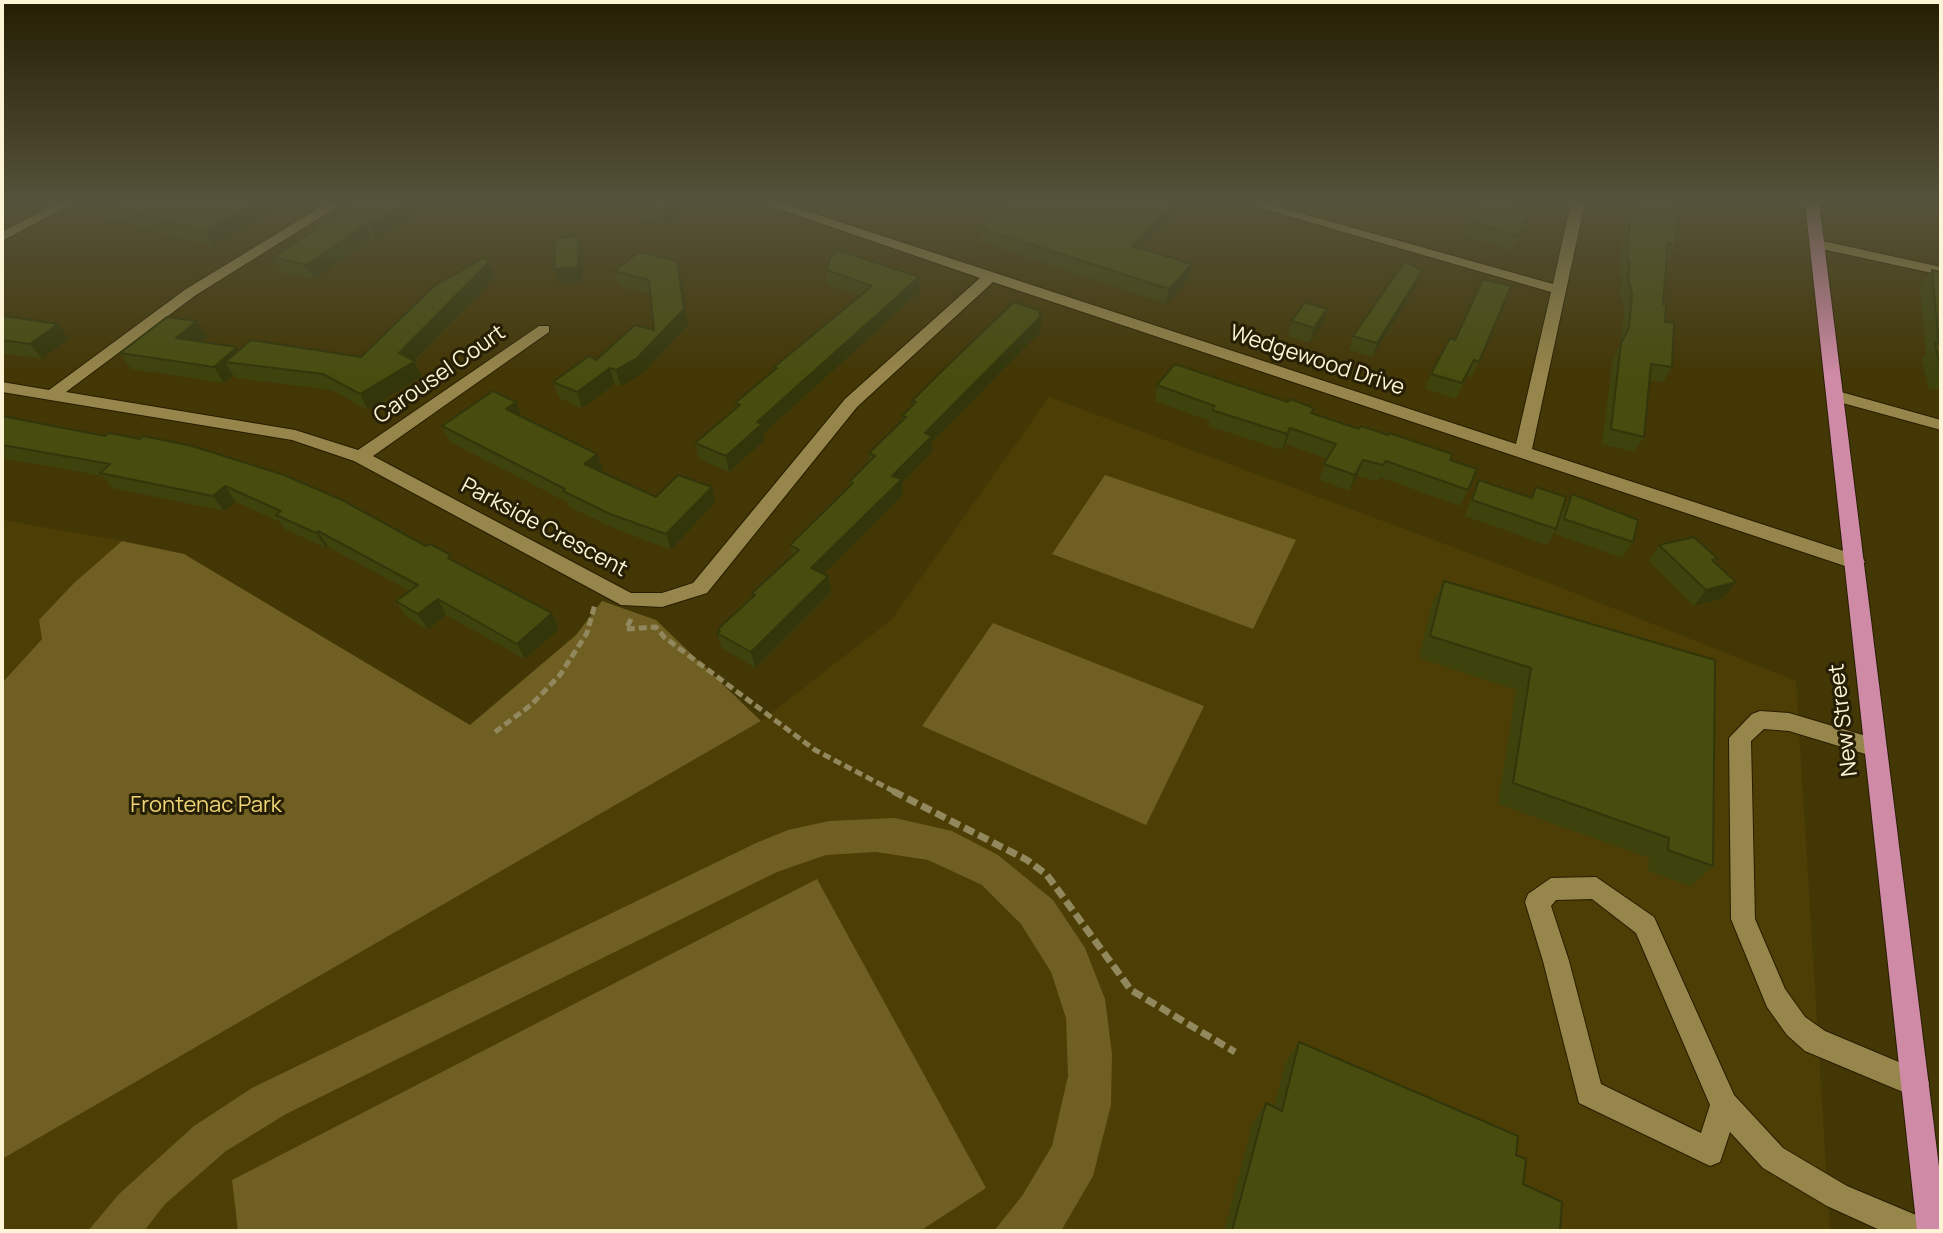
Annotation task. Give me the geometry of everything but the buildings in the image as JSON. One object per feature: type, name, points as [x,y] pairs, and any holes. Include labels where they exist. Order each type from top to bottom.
[{"type":"main road","name":"New Street","points":[[1820,260],[1932,1231]]},
{"type":"street","points":[[52,395],[191,292],[244,260]]},
{"type":"street","name":"Wedgewood Drive","points":[[938,260],[1855,562]]},
{"type":"street","points":[[1455,260],[1559,290]]},
{"type":"street","points":[[1523,451],[1566,260]]},
{"type":"street","points":[[1889,260],[1941,271]]},
{"type":"street","name":"Parkside Crescent","points":[[2,387],[295,435],[360,457],[628,600],[662,600],[700,588],[851,403],[990,277]]},
{"type":"street","name":"Carousel Court","points":[[360,457],[544,329]]},
{"type":"street","points":[[1834,395],[1941,425]]},
{"type":"street","points":[[1875,748],[1789,722],[1760,720],[1740,738],[1743,919],[1776,998],[1796,1026],[1815,1041],[1915,1083]]},
{"type":"street","points":[[1724,1105],[1710,1152],[1589,1093],[1556,961],[1537,902],[1551,889],[1596,888],[1645,925],[1724,1105],[1773,1158],[1837,1196],[1917,1231]]},
{"type":"path","points":[[495,732],[531,705],[576,653],[587,633],[600,585]]},
{"type":"path","points":[[640,600],[626,629],[656,627],[664,637],[815,750],[1027,860],[1047,875],[1131,990],[1235,1052]]},
{"type":"shaded area","points":[[1049,397],[1547,582],[1796,681],[1830,1231],[2,1231],[2,1159],[761,721],[891,620]]},
{"type":"shaded area","points":[[2,520],[122,541],[74,583],[42,638],[2,683]]},
{"type":"green space","points":[[1105,475],[1296,540],[1253,629],[1052,554]]},
{"type":"green space","name":"Frontenac Park","points":[[122,541],[184,554],[470,725],[576,635],[602,601],[656,620],[761,721],[2,1159],[2,683],[42,639],[39,620],[74,583]]},
{"type":"green space","points":[[993,623],[1204,706],[1146,825],[922,726]]},
{"type":"green space","points":[[895,818],[952,831],[998,855],[1053,900],[1085,948],[1105,999],[1112,1054],[1111,1105],[1093,1176],[1061,1231],[994,1231],[1022,1196],[1052,1146],[1068,1076],[1066,1018],[1051,972],[1021,924],[982,885],[928,860],[876,852],[826,855],[777,872],[286,1114],[226,1151],[165,1204],[144,1231],[88,1231],[119,1194],[194,1126],[252,1088],[756,843],[788,830],[829,821]]},
{"type":"green space","points":[[817,879],[986,1188],[920,1231],[238,1231],[232,1180]]}]
